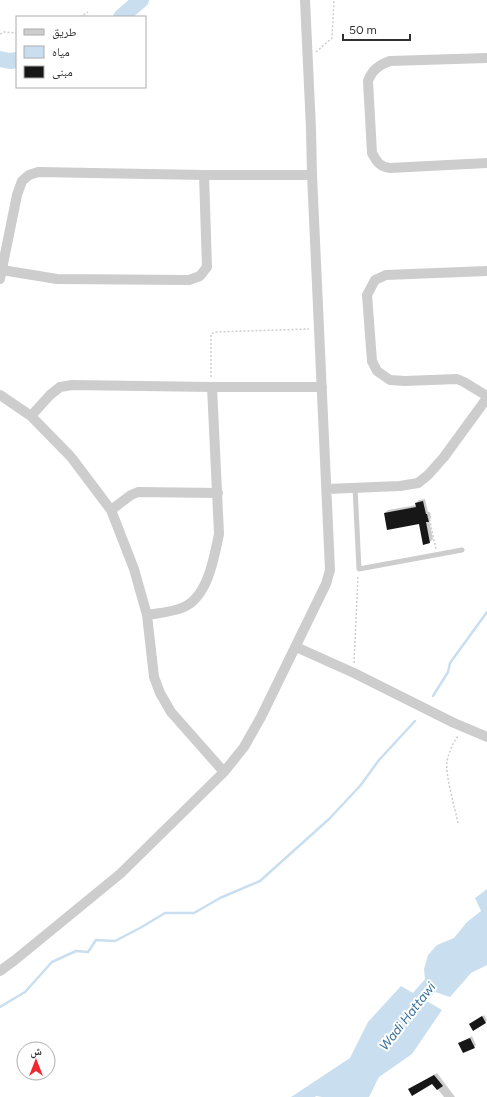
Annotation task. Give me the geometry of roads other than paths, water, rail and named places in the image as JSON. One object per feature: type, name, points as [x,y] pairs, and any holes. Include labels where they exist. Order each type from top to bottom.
[{"type":"street","points":[[0,971],[22,955],[120,874],[224,772],[244,747],[261,718],[326,584],[330,570],[305,0]]},
{"type":"street","points":[[487,58],[390,62],[376,68],[371,74],[368,82],[372,153],[377,163],[384,167],[390,168],[487,163]]},
{"type":"street","points":[[204,175],[207,268],[200,276],[189,280],[57,279],[1,275],[17,195],[22,181],[29,175],[38,172],[312,175]]},
{"type":"street","points":[[327,489],[400,486],[418,483],[428,475],[444,457],[487,397],[464,382],[457,380],[390,380],[383,377],[377,371],[372,361],[367,295],[374,280],[386,275],[487,271]]},
{"type":"street","points":[[31,416],[50,395],[60,387],[72,385],[322,387]]},
{"type":"street","points":[[147,615],[183,608],[196,600],[204,588],[215,552],[219,534],[212,387]]},
{"type":"street","points":[[0,395],[31,416],[71,457],[111,510],[134,569],[147,615],[154,677],[160,693],[171,712],[224,772]]},
{"type":"street","points":[[111,510],[131,495],[138,492],[218,493]]},
{"type":"street","points":[[296,647],[354,673],[487,738]]},
{"type":"lane","points":[[355,487],[359,569],[462,550]]},
{"type":"water","points":[[487,889],[487,965],[471,973],[450,997],[426,989],[424,969],[428,955],[437,945],[454,938],[467,922],[481,911],[475,898]]},
{"type":"water","points":[[401,986],[442,1010],[412,1054],[379,1077],[369,1097],[291,1097],[350,1058],[368,1022]]},
{"type":"waterway","points":[[122,16],[141,0]]},
{"type":"waterway","points":[[0,59],[10,61],[16,60]]},
{"type":"waterway","points":[[433,696],[448,672],[450,663],[487,612]]},
{"type":"waterway","points":[[0,1007],[25,992],[52,962],[76,951],[88,952],[96,940],[115,941],[165,913],[194,913],[220,898],[260,881],[329,819],[360,786],[379,760],[415,721]]},
{"type":"waterway","name":"Wadi Hattawi","points":[[408,1014],[420,997],[441,973]]}]
